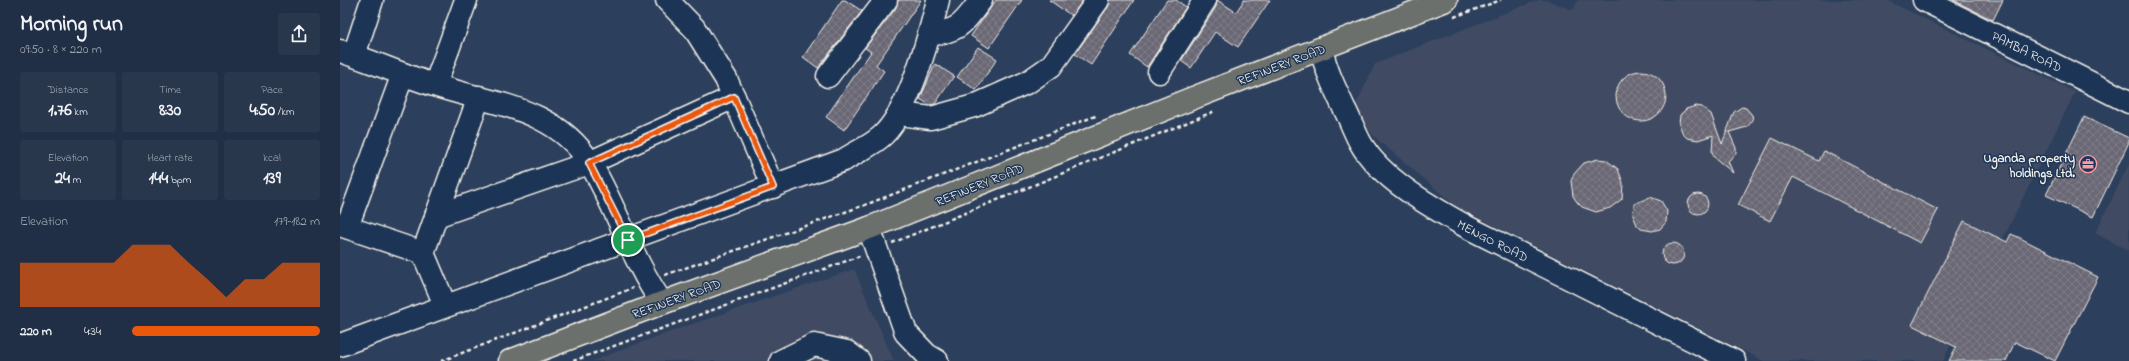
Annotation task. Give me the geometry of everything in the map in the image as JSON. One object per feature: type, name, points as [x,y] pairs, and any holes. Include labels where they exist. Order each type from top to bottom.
[{"type":"main road","name":"REFINERY ROAD","points":[[510,361],[662,303],[869,228],[1320,49],[1448,9]]},
{"type":"street","points":[[372,0],[347,53],[435,85],[479,97],[538,117],[559,128],[570,138],[589,163],[628,240],[647,282],[662,303]]},
{"type":"street","points":[[435,85],[466,0]]},
{"type":"street","points":[[667,0],[694,28],[726,79],[773,187]]},
{"type":"street","points":[[828,76],[886,0]]},
{"type":"street","points":[[340,345],[445,305],[628,240],[844,160],[883,136],[900,114],[929,35],[938,0]]},
{"type":"street","points":[[929,35],[949,32],[963,25],[981,0]]},
{"type":"street","points":[[900,114],[931,118],[974,106],[1028,82],[1051,66],[1098,0]]},
{"type":"street","points":[[1159,72],[1205,0]]},
{"type":"street","name":"PAMBA ROAD","points":[[1924,0],[2129,102]]},
{"type":"street","name":"MENGO ROAD","points":[[1320,49],[1331,80],[1360,143],[1377,163],[1399,184],[1432,208],[1469,228],[1734,361]]},
{"type":"street","points":[[403,74],[343,226],[423,253]]},
{"type":"street","points":[[445,305],[423,253],[479,97]]},
{"type":"street","points":[[436,216],[589,163],[734,97]]},
{"type":"street","points":[[869,228],[875,250],[906,332],[927,355],[937,361]]},
{"type":"street","points":[[781,361],[814,345],[847,352],[859,361]]},
{"type":"path","points":[[1448,9],[1501,0]]},
{"type":"path","points":[[573,361],[875,250],[1220,109]]},
{"type":"path","points":[[441,361],[647,282],[865,205],[1102,113]]},
{"type":"shaded area","points":[[1538,0],[1546,0],[1573,10],[1578,0],[1886,0],[2075,92],[1943,361],[1764,361],[1457,207],[1377,139],[1358,119],[1354,109],[1375,64]]},
{"type":"shaded area","points":[[2129,164],[2129,251],[2095,233]]},
{"type":"shaded area","points":[[854,269],[894,361],[592,361],[672,331]]},
{"type":"building","points":[[842,0],[845,0],[862,11],[818,68],[803,57]]},
{"type":"building","points":[[898,0],[921,0],[876,65],[884,71],[844,130],[826,117],[871,52],[865,48],[896,8]]},
{"type":"building","points":[[996,0],[1022,0],[989,48],[971,36]]},
{"type":"building","points":[[1049,0],[1083,0],[1072,16]]},
{"type":"building","points":[[1110,0],[1134,0],[1091,65],[1075,54],[1108,7]]},
{"type":"building","points":[[1167,0],[1176,0],[1186,7],[1147,67],[1130,55]]},
{"type":"building","points":[[1217,0],[1236,12],[1244,0],[1270,0],[1238,47],[1215,32],[1191,68],[1181,61],[1216,7]]},
{"type":"building","points":[[1953,0],[2003,0],[1993,20]]},
{"type":"building","points":[[978,47],[997,59],[976,90],[957,77]]},
{"type":"building","points":[[935,64],[954,76],[935,104],[930,105],[920,99]]},
{"type":"building","points":[[1641,71],[1655,75],[1662,82],[1666,96],[1662,110],[1655,117],[1641,121],[1627,117],[1620,110],[1616,96],[1620,82],[1627,75]]},
{"type":"building","points":[[1696,106],[1702,107],[1711,114],[1722,144],[1734,112],[1742,107],[1746,108],[1752,115],[1753,120],[1747,127],[1729,132],[1736,148],[1736,154],[1728,161],[1733,173],[1714,157],[1712,152],[1713,135],[1698,140],[1687,138],[1683,134],[1679,124],[1680,115],[1686,109]]},
{"type":"building","points":[[2084,117],[2129,138],[2129,142],[2093,217],[2046,195]]},
{"type":"building","points":[[1772,138],[1819,161],[1824,151],[1938,210],[1920,243],[1793,177],[1770,221],[1738,205]]},
{"type":"building","points":[[1598,159],[1606,160],[1618,169],[1623,183],[1622,199],[1610,208],[1596,212],[1582,207],[1577,202],[1573,196],[1571,181],[1574,174],[1584,163]]},
{"type":"building","points":[[1694,194],[1702,194],[1708,200],[1708,208],[1702,214],[1694,214],[1688,208],[1688,200]]},
{"type":"building","points":[[1650,197],[1661,201],[1667,211],[1666,222],[1660,229],[1652,231],[1641,229],[1637,225],[1633,215],[1634,204]]},
{"type":"building","points":[[1964,221],[2007,242],[2011,234],[2098,277],[2055,361],[2015,342],[2006,361],[1949,361],[1956,347],[1912,325]]},
{"type":"building","points":[[1673,243],[1681,246],[1684,254],[1681,262],[1673,265],[1665,262],[1662,254],[1665,246]]},
{"type":"place","name":"Uganda property holdings Ltd.","points":[[2088,164]]},
{"type":"route","points":[[734,97],[773,187],[628,240],[589,163],[734,97]]}]
